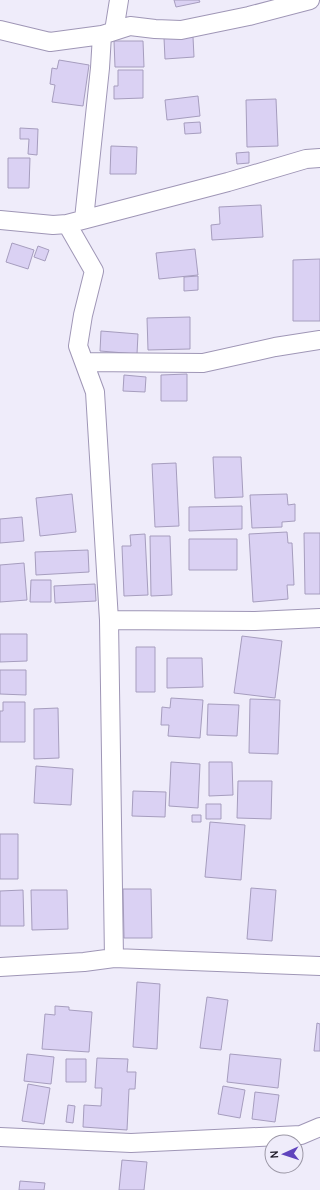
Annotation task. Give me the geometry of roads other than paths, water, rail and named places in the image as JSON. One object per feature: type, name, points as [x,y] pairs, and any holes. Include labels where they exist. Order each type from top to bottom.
[{"type":"street","points":[[114,958],[109,620],[95,392],[78,346],[83,316],[94,271],[76,222],[100,68],[108,33],[119,0]]},
{"type":"street","points":[[0,30],[50,42],[108,33],[130,26],[181,30],[249,16],[310,0]]},
{"type":"street","points":[[0,220],[53,225],[76,222],[228,182],[306,159],[320,158]]},
{"type":"street","points":[[84,362],[202,363],[275,347],[320,340]]},
{"type":"street","points":[[109,620],[255,621],[320,618]]},
{"type":"street","points":[[0,967],[84,962],[114,958],[320,966]]},
{"type":"street","points":[[0,1136],[131,1143],[302,1135],[320,1127]]}]
